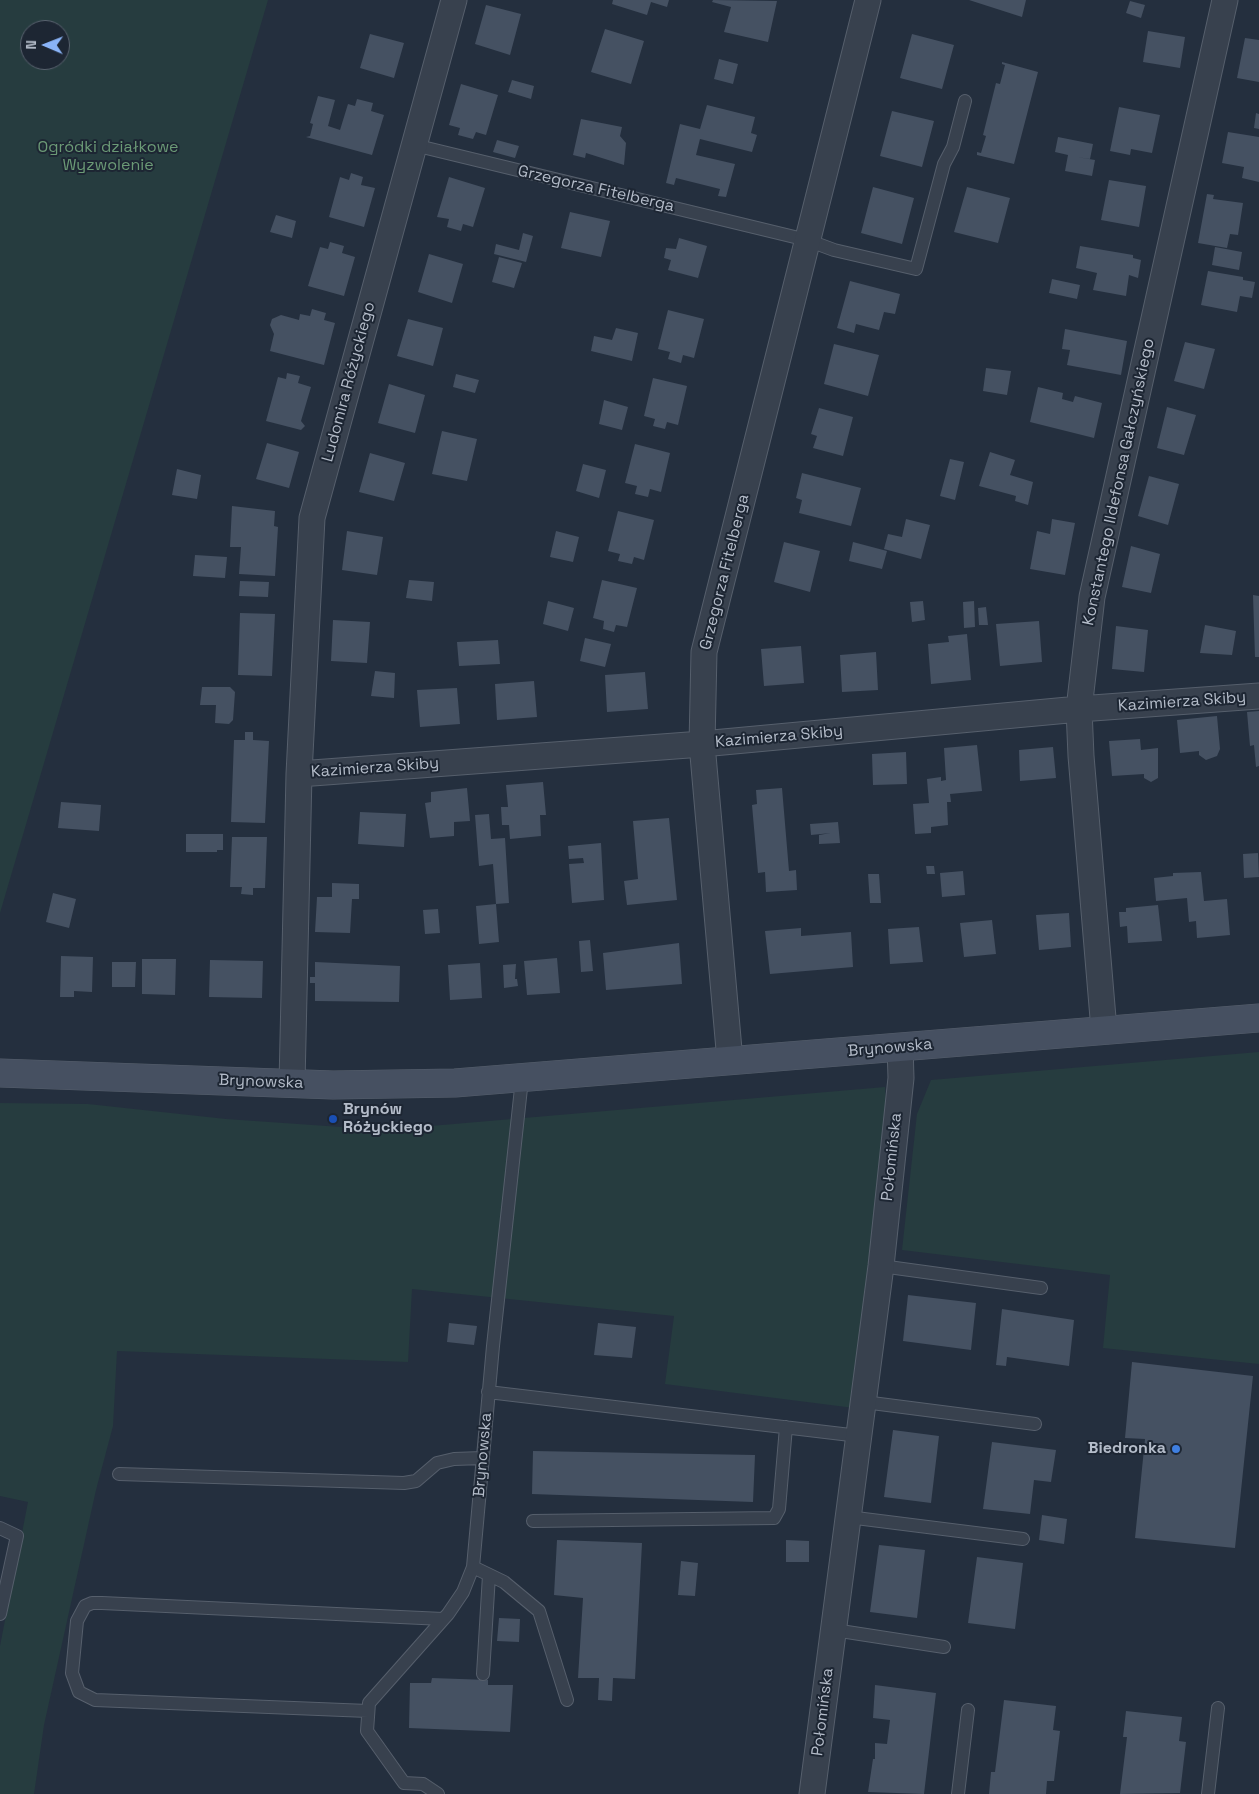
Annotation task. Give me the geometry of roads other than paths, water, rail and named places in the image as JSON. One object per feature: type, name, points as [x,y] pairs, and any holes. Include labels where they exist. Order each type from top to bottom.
[{"type":"main road","name":"Brynowska","points":[[0,1073],[398,1085],[522,1079],[1259,1018]]},
{"type":"street","name":"Ludomira Różyckiego","points":[[292,1083],[299,774],[312,518],[454,0]]},
{"type":"street","name":"Grzegorza Fitelberga","points":[[730,1061],[702,744],[704,652],[868,0]]},
{"type":"street","name":"Konstantego Ildefonsa Gałczyńskiego","points":[[1104,1030],[1081,756],[1079,709],[1092,597],[1225,0]]},
{"type":"street","name":"Kazimierza Skiby","points":[[299,774],[702,744],[1079,709],[1259,696]]},
{"type":"street","name":"Połomińska","points":[[812,1794],[881,1266],[900,1078],[900,1047]]},
{"type":"lane","name":"Grzegorza Fitelberga","points":[[414,145],[807,240],[834,250],[916,269],[944,164],[953,147],[965,101]]},
{"type":"lane","name":"Brynowska","points":[[368,1711],[369,1703],[443,1619],[463,1592],[472,1567],[488,1392],[522,1079]]},
{"type":"lane","points":[[881,1266],[1041,1288]]},
{"type":"lane","points":[[488,1392],[859,1436]]},
{"type":"lane","points":[[864,1402],[1035,1424]]},
{"type":"lane","points":[[533,1521],[774,1518],[779,1508],[786,1427]]},
{"type":"lane","points":[[119,1474],[404,1483],[416,1480],[437,1463],[454,1459],[482,1458]]},
{"type":"lane","points":[[848,1517],[1023,1539]]},
{"type":"lane","points":[[0,1528],[17,1536],[0,1614]]},
{"type":"lane","points":[[472,1567],[504,1582],[539,1610],[566,1700]]},
{"type":"lane","points":[[483,1674],[489,1575]]},
{"type":"lane","points":[[438,1794],[424,1784],[404,1789],[367,1730],[368,1711],[95,1700],[79,1692],[72,1673],[76,1621],[85,1606],[97,1603],[443,1619]]},
{"type":"lane","points":[[834,1630],[944,1647]]},
{"type":"lane","points":[[1208,1794],[1218,1708]]},
{"type":"lane","points":[[958,1794],[968,1710]]},
{"type":"place","name":"Brynów Różyckiego","points":[[333,1119]]},
{"type":"place","name":"Biedronka","points":[[1176,1449]]},
{"type":"park label","name":"Ogródki działkowe Wyzwolenie","points":[[108,157]]}]
